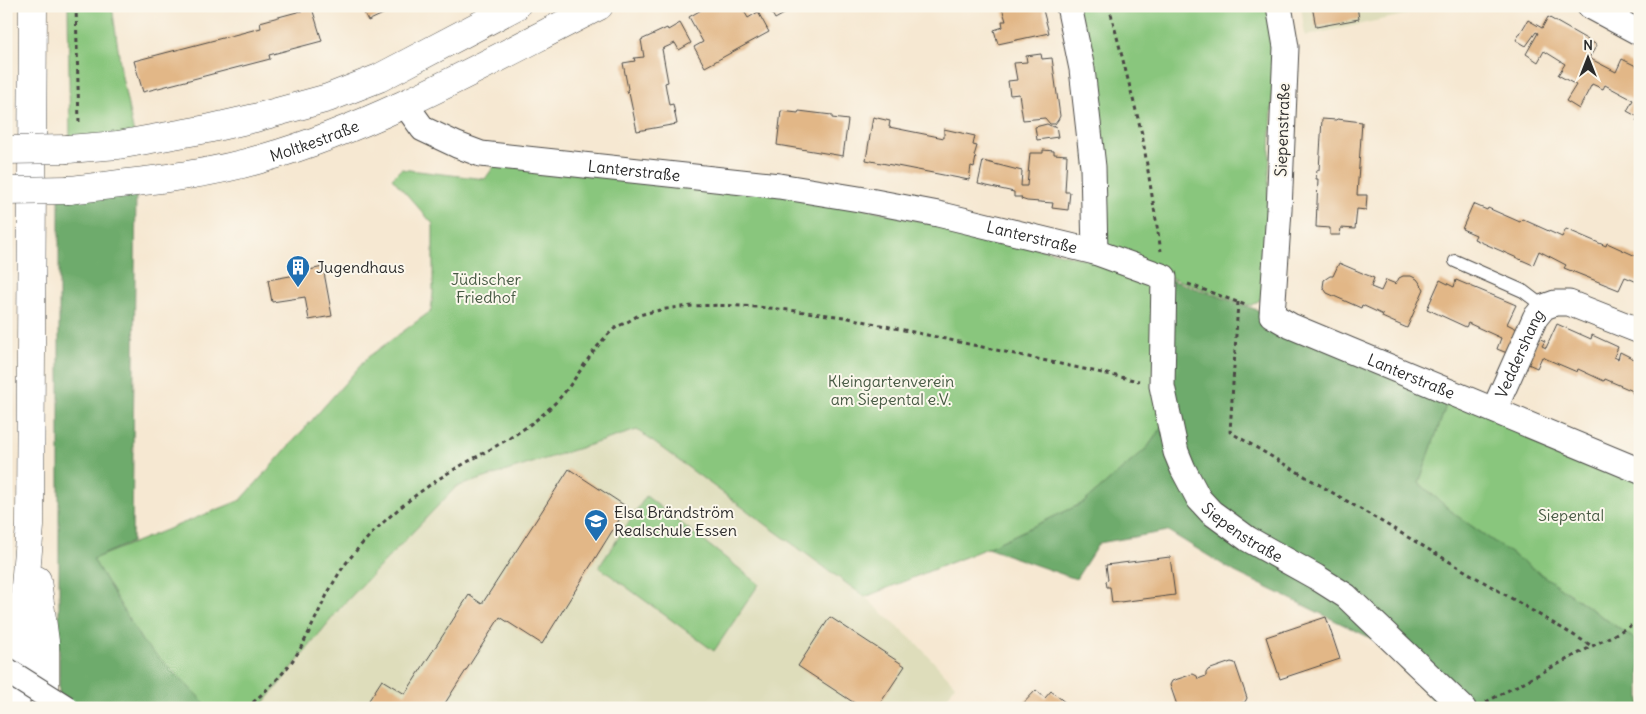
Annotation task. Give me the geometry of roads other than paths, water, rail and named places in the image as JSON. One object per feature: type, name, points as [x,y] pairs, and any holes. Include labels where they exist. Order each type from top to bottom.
[{"type":"main road","points":[[15,708],[30,526],[33,6]]},
{"type":"main road","points":[[6,150],[74,138],[118,145],[255,118],[328,98],[378,78],[516,6]]},
{"type":"main road","name":"Moltkestraße","points":[[6,191],[69,190],[175,177],[262,159],[342,131],[406,104],[599,6]]},
{"type":"main road","points":[[30,526],[45,642],[45,708]]},
{"type":"street","points":[[1069,6],[1082,69],[1093,167],[1095,252]]},
{"type":"street","name":"Siepenstraße","points":[[1272,315],[1286,48],[1279,6]]},
{"type":"street","points":[[1590,6],[1640,33]]},
{"type":"street","name":"Lanterstraße","points":[[406,104],[423,129],[481,154],[779,186],[859,199],[938,214],[1095,252],[1164,277]]},
{"type":"street","name":"Siepenstraße","points":[[1164,277],[1162,386],[1171,434],[1179,460],[1191,487],[1199,499],[1211,512],[1248,539],[1346,596],[1474,706]]},
{"type":"street","name":"Veddershang","points":[[1494,410],[1535,318],[1544,307],[1555,303],[1569,303],[1640,331]]},
{"type":"street","name":"Lanterstraße","points":[[1272,315],[1291,326],[1640,471]]},
{"type":"street","points":[[6,670],[66,708]]},
{"type":"lane","points":[[1455,261],[1523,291],[1544,307]]},
{"type":"place","name":"Jugendhaus","points":[[298,288]]},
{"type":"place","name":"Elsa Brändström Realschule Essen","points":[[596,542]]},
{"type":"park label","name":"Jüdischer Friedhof","points":[[486,288]]},
{"type":"park label","name":"Kleingartenverein am Siepental e.V.","points":[[891,390]]},
{"type":"park label","name":"Siepental","points":[[1571,515]]}]
